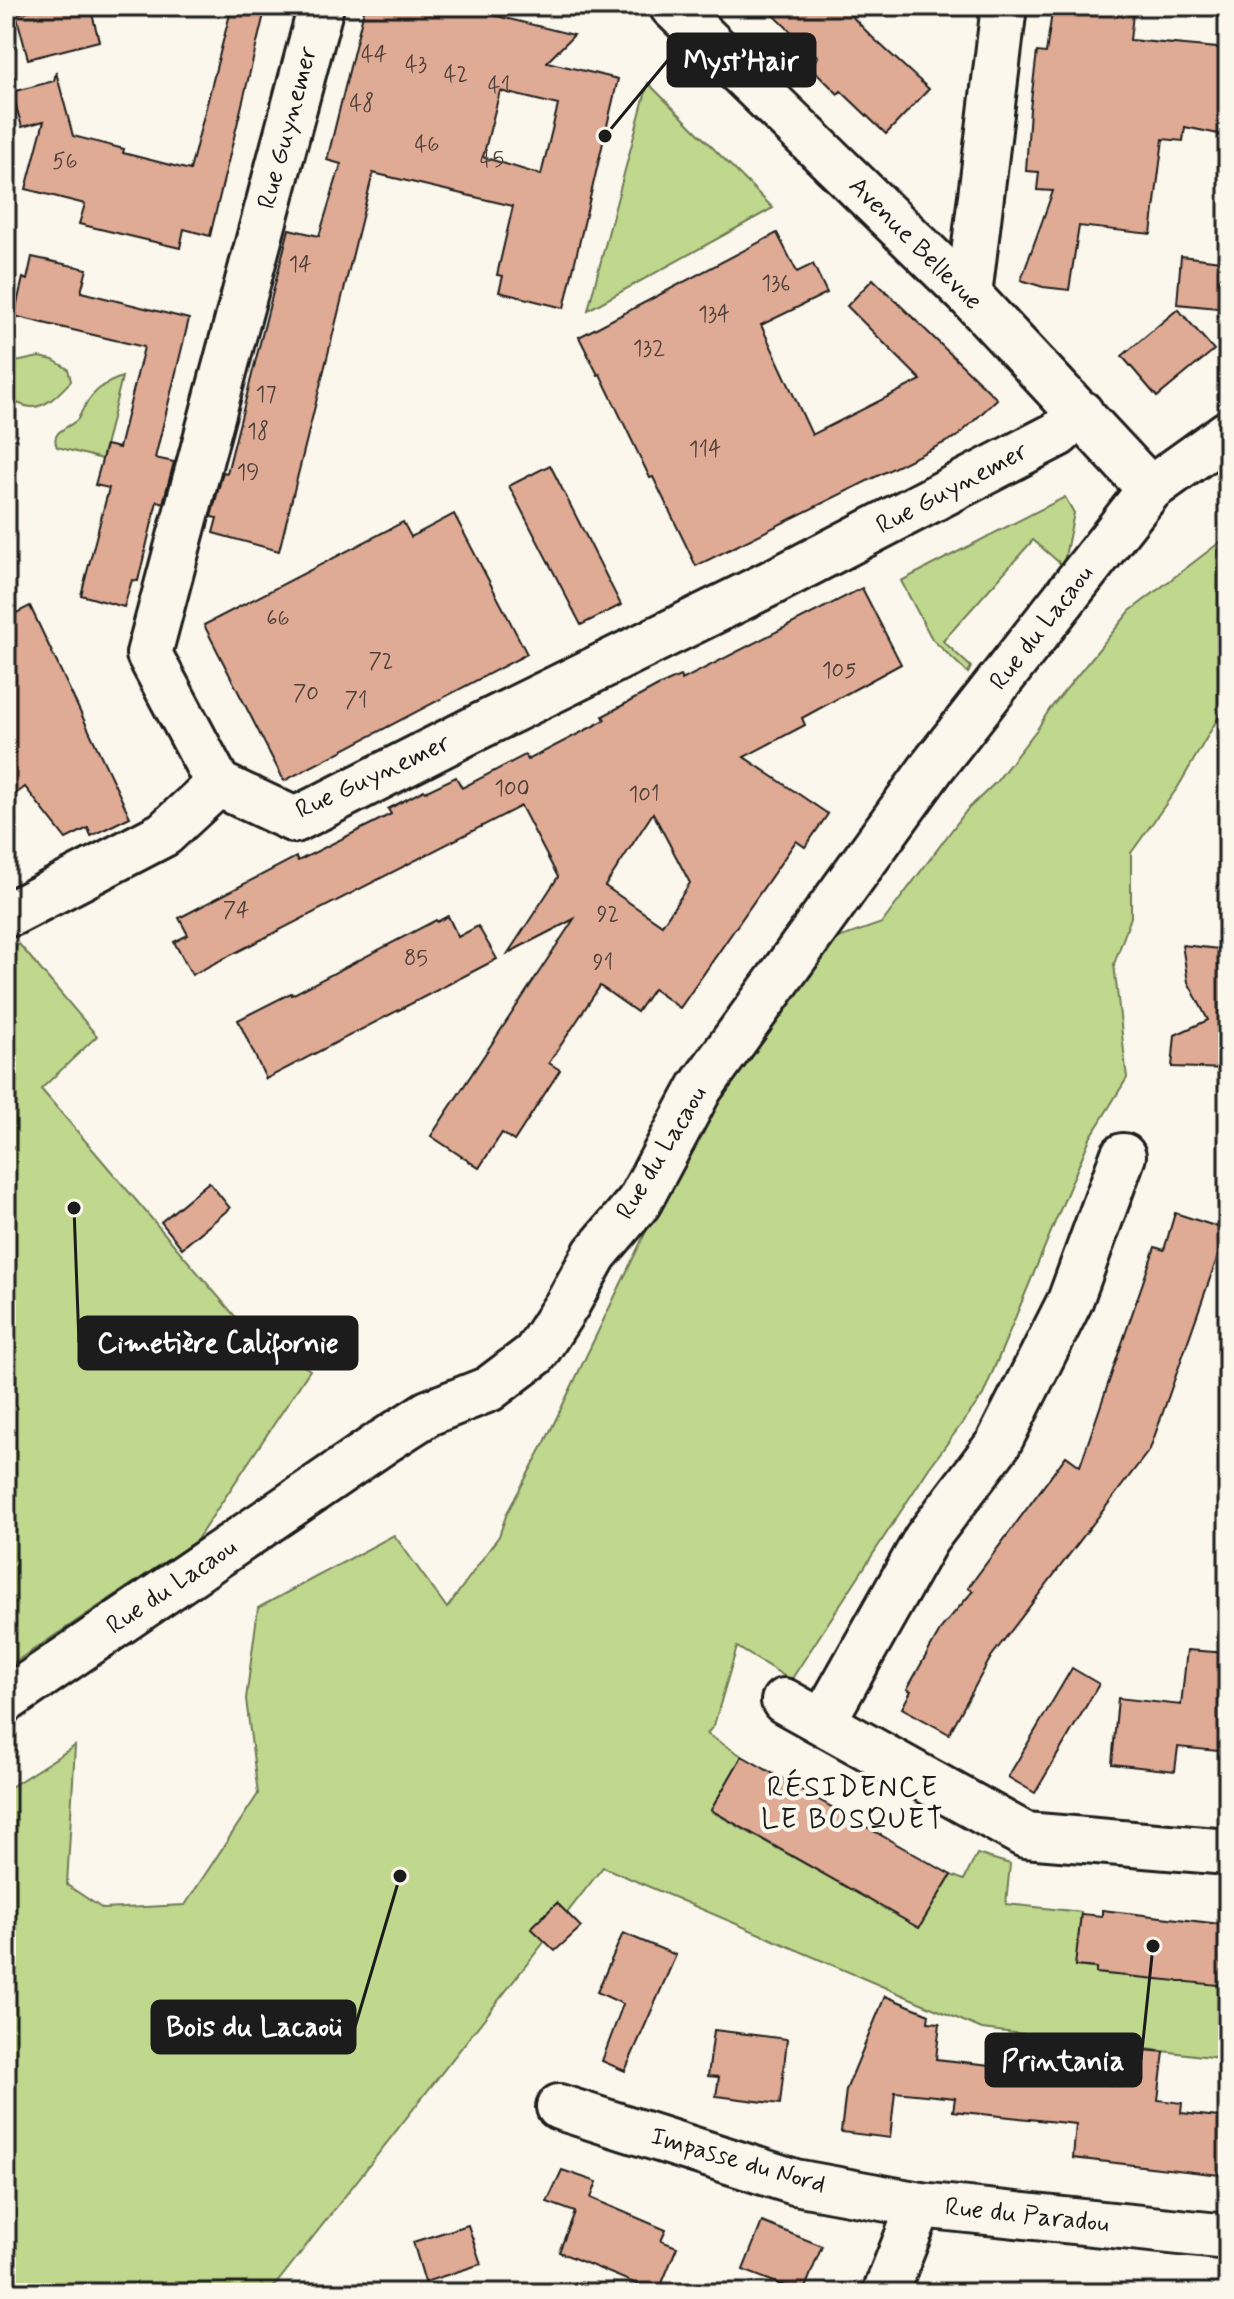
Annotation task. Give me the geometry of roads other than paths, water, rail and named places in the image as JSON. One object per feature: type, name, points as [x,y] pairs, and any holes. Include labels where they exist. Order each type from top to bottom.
[{"type":"street","name":"Rue Guynemer","points":[[321,6],[149,654],[218,784],[295,820],[773,582],[1058,434],[1081,413]]},
{"type":"street","name":"Avenue Bellevue","points":[[672,6],[969,295],[1150,489]]},
{"type":"street","points":[[969,295],[1004,6]]},
{"type":"street","name":"Rue du Lacaou","points":[[6,1700],[383,1442],[428,1413],[489,1389],[535,1354],[595,1254],[639,1202],[700,1088],[933,766],[1150,489],[1228,433]]},
{"type":"street","points":[[6,914],[164,834],[218,784]]},
{"type":"street","points":[[823,1722],[926,1539],[998,1444],[1070,1301],[1123,1156]]},
{"type":"street","points":[[784,1701],[1025,1835],[1228,1852]]},
{"type":"street","name":"Impasse du Nord","points":[[559,2107],[795,2182],[920,2205]]},
{"type":"street","name":"Rue du Paradou","points":[[885,2293],[920,2205],[1228,2237]]},
{"type":"place","name":"Myst’Hair","points":[[605,136]]},
{"type":"place","name":"Cimetière Californie","points":[[74,1208]]},
{"type":"place","name":"Bois du Lacaoü","points":[[400,1876]]},
{"type":"place","name":"Printania","points":[[1153,1946]]},
{"type":"district","name":"RÉSIDENCE LE BOSQUET","points":[[853,1804]]}]
